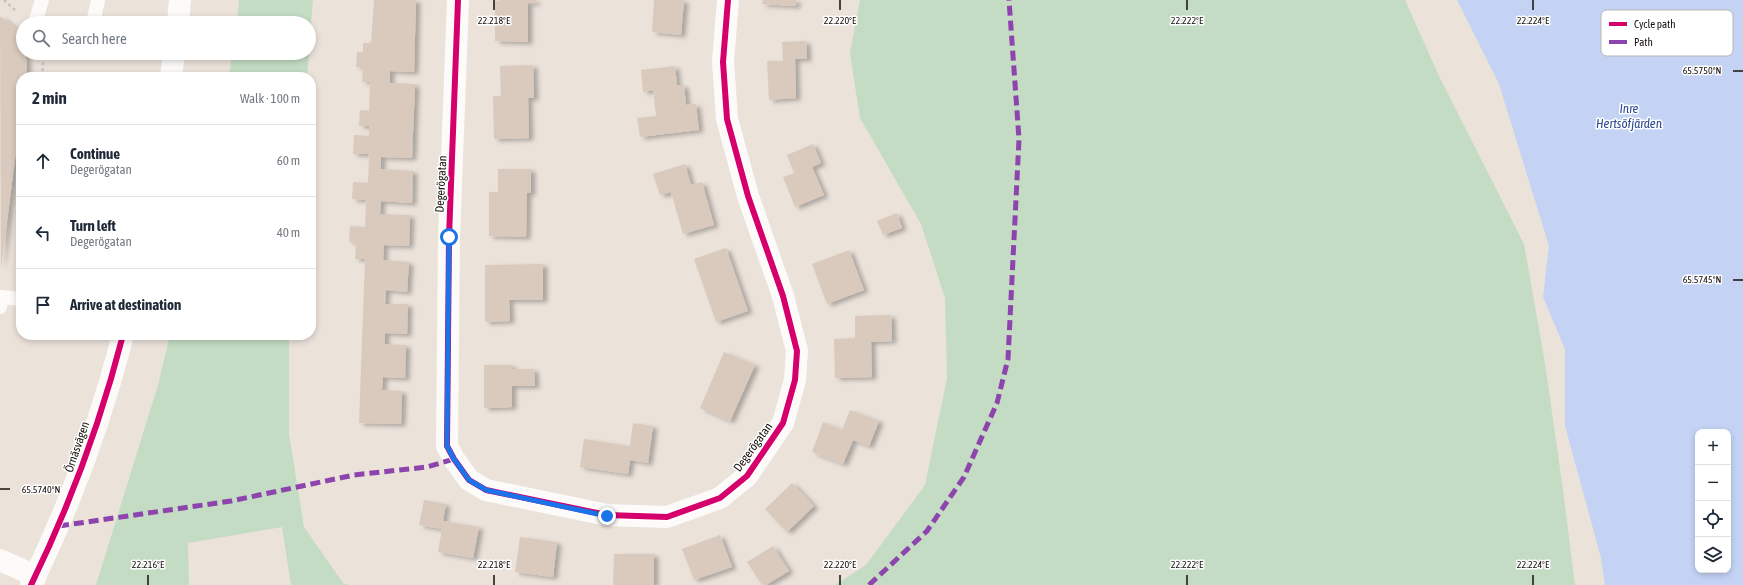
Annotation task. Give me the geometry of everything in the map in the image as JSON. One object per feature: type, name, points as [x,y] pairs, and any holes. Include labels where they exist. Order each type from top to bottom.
[{"type":"street","points":[[179,16],[180,0]]},
{"type":"street","name":"Degerögatan","points":[[458,0],[449,237],[447,446],[469,480],[486,490],[607,516],[667,517],[720,498],[747,476],[783,423],[795,380],[797,351],[784,303],[748,196],[727,119],[723,62],[728,0]]},
{"type":"street","points":[[172,72],[173,60]]},
{"type":"street","name":"Örnäsvägen","points":[[34,581],[65,513],[87,454],[121,340]]},
{"type":"street","points":[[0,560],[34,581]]},
{"type":"lane","points":[[37,16],[42,0]]},
{"type":"lane","points":[[95,16],[98,0]]},
{"type":"lane","points":[[0,307],[1,297],[16,298]]},
{"type":"path","points":[[42,72],[43,60]]},
{"type":"green space","points":[[239,0],[313,0],[312,16],[238,16]]},
{"type":"green space","points":[[860,0],[1405,0],[1439,76],[1524,244],[1545,363],[1575,585],[835,585],[866,565],[925,485],[947,378],[945,298],[921,224],[860,118],[850,53]]},
{"type":"green space","points":[[231,60],[308,60],[307,72],[230,72]]},
{"type":"green space","points":[[169,340],[289,340],[289,434],[304,527],[343,583],[348,585],[291,585],[282,527],[188,543],[189,585],[96,585],[158,385]]},
{"type":"water","name":"Inre Hertsöfjärden","points":[[1457,0],[1743,0],[1743,585],[1605,585],[1601,558],[1565,426],[1565,349],[1543,297],[1549,246],[1499,84]]},
{"type":"building","points":[[374,0],[416,0],[414,72],[390,71],[390,83],[415,84],[412,158],[381,157],[381,169],[413,171],[412,203],[381,201],[380,214],[410,215],[409,246],[384,245],[383,260],[409,262],[407,292],[386,290],[385,304],[408,304],[407,334],[385,333],[385,344],[406,345],[405,378],[383,377],[382,390],[402,391],[401,424],[359,423],[365,259],[355,259],[356,243],[349,242],[350,226],[365,227],[366,200],[352,199],[353,182],[368,183],[369,154],[353,154],[354,135],[369,136],[369,126],[359,126],[360,110],[369,111],[370,82],[362,82],[363,67],[356,67],[357,52],[363,52],[363,43],[371,43]]},
{"type":"building","points":[[536,0],[536,3],[528,3],[528,42],[495,41],[495,1]]},
{"type":"building","points":[[654,0],[684,0],[681,35],[652,32]]},
{"type":"building","points":[[763,0],[796,0],[796,6],[762,4]]},
{"type":"building","points":[[0,16],[16,29],[16,60],[26,60],[27,64],[26,72],[16,72],[16,152],[1,268]]},
{"type":"building","points":[[806,41],[807,59],[795,59],[796,98],[769,100],[767,61],[783,61],[782,42]]},
{"type":"building","points":[[533,65],[534,98],[528,98],[529,138],[494,139],[493,96],[501,96],[500,66]]},
{"type":"building","points":[[675,66],[677,85],[684,85],[686,105],[696,104],[699,130],[640,137],[637,118],[656,116],[653,90],[643,92],[641,70]]},
{"type":"building","points":[[813,144],[821,163],[812,167],[824,195],[795,207],[783,177],[794,173],[787,155]]},
{"type":"building","points":[[685,164],[691,185],[702,182],[714,225],[683,234],[671,192],[660,195],[653,174]]},
{"type":"building","points":[[498,169],[531,169],[531,193],[527,193],[526,237],[489,236],[489,192],[498,192]]},
{"type":"building","points":[[897,213],[902,228],[883,235],[877,221]]},
{"type":"building","points":[[726,248],[748,311],[716,322],[694,259]]},
{"type":"building","points":[[849,250],[864,290],[827,304],[812,264]]},
{"type":"building","points":[[543,264],[543,300],[509,300],[510,321],[485,322],[485,265]]},
{"type":"building","points":[[891,315],[892,341],[871,342],[872,377],[835,378],[834,339],[855,338],[855,316]]},
{"type":"building","points":[[724,352],[755,365],[730,421],[700,408]]},
{"type":"building","points":[[484,365],[512,365],[512,369],[534,369],[535,386],[512,386],[512,407],[484,408]]},
{"type":"building","points":[[850,410],[879,421],[869,446],[853,440],[843,464],[812,452],[823,422],[842,430]]},
{"type":"building","points":[[633,423],[653,426],[648,463],[630,460],[628,474],[580,467],[584,439],[630,446]]},
{"type":"building","points":[[792,483],[814,506],[787,532],[765,509]]},
{"type":"building","points":[[424,500],[446,504],[443,521],[479,527],[473,558],[438,552],[442,529],[419,525]]},
{"type":"building","points":[[720,535],[732,567],[694,580],[682,549]]},
{"type":"building","points":[[520,537],[557,542],[553,577],[515,572]]},
{"type":"building","points":[[773,546],[789,571],[766,585],[762,585],[747,562]]},
{"type":"building","points":[[614,554],[654,554],[654,585],[613,585]]},
{"type":"marked path","points":[[869,585],[927,531],[964,477],[997,403],[1008,359],[1019,139],[1009,0]]},
{"type":"marked path","points":[[59,526],[231,501],[354,475],[427,467],[454,459]]},
{"type":"cycle path","points":[[458,0],[449,237],[447,446],[469,480],[486,490],[607,515],[667,517],[720,498],[747,476],[783,423],[795,380],[797,351],[783,296],[748,196],[727,119],[723,62],[728,0]]},
{"type":"cycle path","points":[[31,585],[59,524],[95,431],[122,340]]},
{"type":"route","points":[[449,237],[449,371],[447,446],[454,459],[469,480],[486,490],[607,516]]}]
